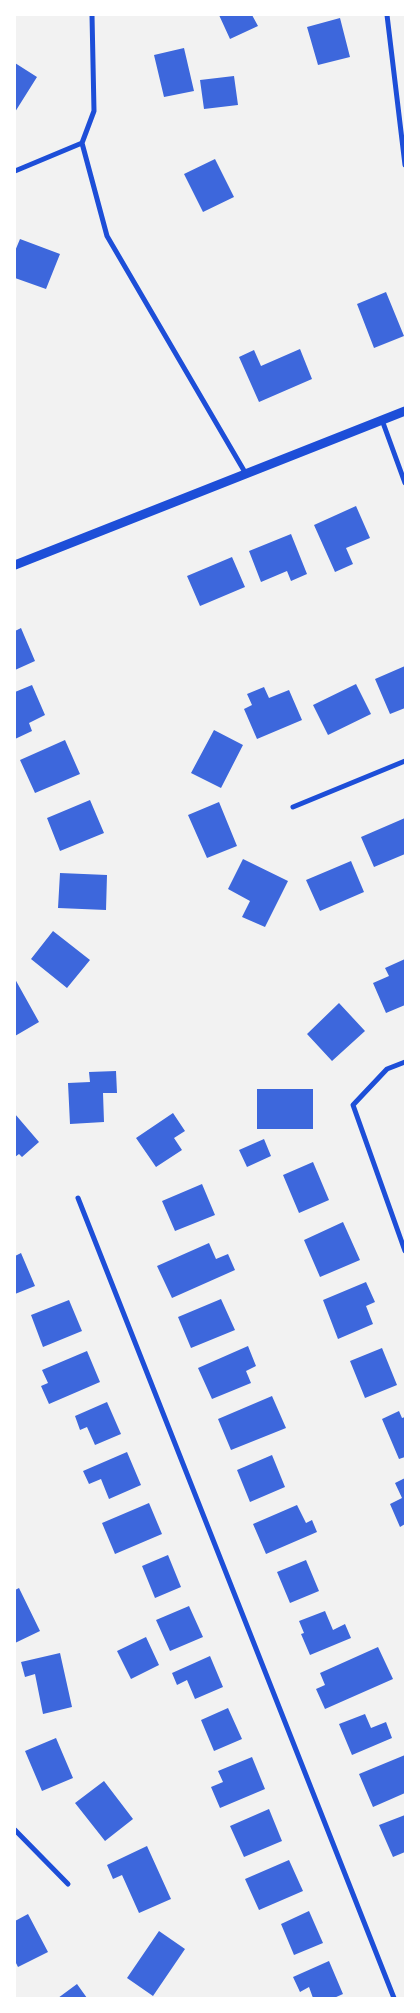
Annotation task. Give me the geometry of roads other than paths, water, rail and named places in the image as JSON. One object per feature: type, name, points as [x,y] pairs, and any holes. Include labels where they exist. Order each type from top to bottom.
[{"type":"street","points":[[92,15],[94,111],[82,143],[107,236],[246,474]]},
{"type":"street","points":[[387,15],[402,109],[405,165]]},
{"type":"street","points":[[15,171],[82,143]]},
{"type":"street","points":[[15,565],[405,411]]},
{"type":"street","points":[[382,420],[405,482]]},
{"type":"street","points":[[293,807],[405,761]]},
{"type":"street","points":[[405,1062],[387,1069],[353,1104],[405,1251]]},
{"type":"street","points":[[78,1198],[394,1998]]},
{"type":"street","points":[[15,1830],[68,1884]]}]
